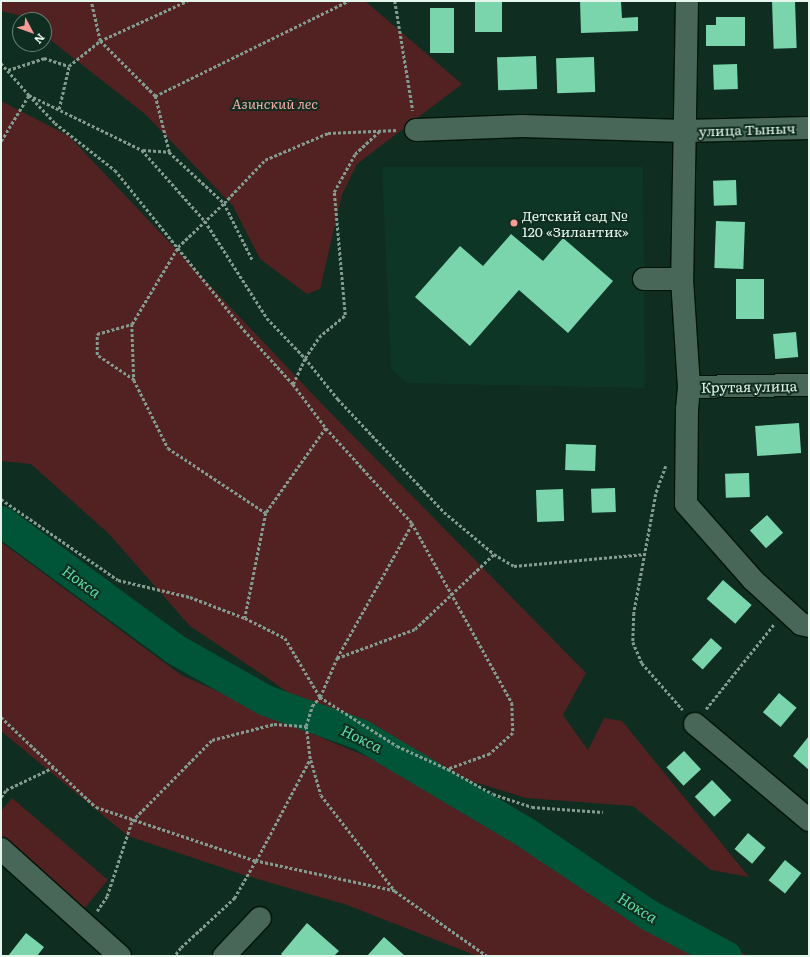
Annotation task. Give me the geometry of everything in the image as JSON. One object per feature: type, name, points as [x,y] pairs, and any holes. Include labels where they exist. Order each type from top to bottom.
[{"type":"street","points":[[687,1],[682,279],[689,387],[687,409],[686,504],[753,580],[801,624],[809,626]]},
{"type":"street","name":"улица Тыныч","points":[[416,130],[522,126],[684,131],[809,128]]},
{"type":"street","points":[[644,279],[682,279]]},
{"type":"street","name":"Крутая улица","points":[[689,387],[809,385]]},
{"type":"street","points":[[695,724],[809,820]]},
{"type":"street","points":[[1,849],[120,956]]},
{"type":"street","points":[[224,956],[260,918]]},
{"type":"path","points":[[91,1],[100,41],[155,96],[169,152],[224,203],[253,261]]},
{"type":"path","points":[[59,109],[69,66],[100,41],[187,1]]},
{"type":"path","points":[[155,96],[348,1]]},
{"type":"path","points":[[266,513],[168,448],[134,380],[132,324],[178,247],[224,203],[265,160],[328,133],[416,130],[395,1]]},
{"type":"path","points":[[8,70],[44,58],[69,66]]},
{"type":"path","points":[[1,63],[55,123],[114,170],[244,330],[293,384],[326,428],[412,524],[512,704],[513,733],[490,754],[448,769]]},
{"type":"path","points":[[28,94],[142,150],[169,152]]},
{"type":"path","points":[[1,140],[28,94]]},
{"type":"path","points":[[293,384],[305,358],[319,337],[345,315],[334,192],[355,154],[380,131]]},
{"type":"path","points":[[142,150],[204,221],[267,318],[305,358],[338,399],[439,506],[494,554],[514,566],[645,554]]},
{"type":"path","points":[[132,324],[97,334],[97,355],[134,380]]},
{"type":"path","points":[[245,618],[266,513],[326,428]]},
{"type":"path","points":[[666,465],[656,494],[634,613],[633,642],[642,663],[695,724],[785,609]]},
{"type":"path","points":[[1,499],[118,580],[190,597],[245,618],[285,638],[320,697],[397,746],[448,769],[493,794],[532,807],[602,812]]},
{"type":"path","points":[[412,524],[338,658],[320,697],[312,706],[306,726],[310,759],[321,795],[395,891],[487,956]]},
{"type":"path","points":[[338,658],[415,629],[494,554]]},
{"type":"path","points":[[1,717],[96,807],[132,821],[256,861],[395,891]]},
{"type":"path","points":[[86,925],[108,896],[132,821],[212,740],[274,724],[306,726]]},
{"type":"path","points":[[174,956],[234,898],[256,861],[310,759]]},
{"type":"path","points":[[1,797],[6,790],[54,767]]},
{"type":"shaded area","name":"Детский сад № 120 «Зилантик»","points":[[382,167],[643,167],[645,388],[408,383],[391,369]]},
{"type":"green space","name":"Азинский лес","points":[[1,1],[365,1],[462,84],[357,164],[342,195],[320,289],[307,294],[260,259],[233,206],[145,114],[52,41],[52,12],[12,12],[12,14],[1,11]]},
{"type":"green space","points":[[1,101],[69,136],[320,402],[586,673],[563,715],[588,750],[604,718],[622,721],[749,877],[711,870],[633,806],[526,798],[399,759],[332,725],[272,681],[190,626],[109,534],[31,464],[1,461]]},
{"type":"green space","points":[[1,542],[181,675],[334,743],[537,827],[685,921],[748,956],[477,956],[347,905],[244,875],[128,836],[1,731]]},
{"type":"green space","points":[[12,798],[108,880],[83,910],[1,840],[1,811]]},
{"type":"building","points":[[475,1],[502,1],[502,32],[475,32]]},
{"type":"building","points":[[580,1],[621,1],[622,18],[638,17],[638,31],[581,33]]},
{"type":"building","points":[[795,1],[797,48],[774,49],[772,2]]},
{"type":"building","points":[[430,8],[454,8],[454,53],[430,53]]},
{"type":"building","points":[[716,17],[745,17],[745,46],[706,46],[706,25],[716,25]]},
{"type":"building","points":[[536,56],[537,89],[498,90],[497,57]]},
{"type":"building","points":[[594,57],[595,92],[557,93],[556,58]]},
{"type":"building","points":[[737,64],[738,89],[714,90],[713,65]]},
{"type":"building","points":[[736,180],[737,205],[714,206],[713,181]]},
{"type":"building","points":[[716,221],[745,222],[743,269],[714,268]]},
{"type":"building","points":[[511,234],[543,261],[563,238],[613,281],[568,333],[519,290],[470,346],[415,297],[460,246],[483,266]]},
{"type":"building","points":[[736,279],[764,279],[764,319],[736,319]]},
{"type":"building","points":[[796,332],[798,357],[775,359],[773,334]]},
{"type":"building","points":[[799,423],[801,453],[757,456],[755,426]]},
{"type":"building","points":[[566,444],[596,445],[595,471],[565,470]]},
{"type":"building","points":[[749,473],[750,497],[726,498],[725,474]]},
{"type":"building","points":[[615,488],[616,512],[592,513],[591,489]]},
{"type":"building","points":[[563,489],[564,521],[537,522],[536,490]]},
{"type":"building","points":[[767,515],[783,533],[766,548],[750,530]]},
{"type":"building","points":[[723,580],[752,605],[735,624],[707,599]]},
{"type":"building","points":[[711,638],[722,648],[703,670],[692,660]]},
{"type":"building","points":[[779,693],[797,708],[781,727],[763,712]]},
{"type":"building","points":[[809,736],[809,770],[793,756]]},
{"type":"building","points":[[684,751],[701,769],[683,786],[666,767]]},
{"type":"building","points":[[712,780],[731,800],[714,817],[695,797]]},
{"type":"building","points":[[748,833],[766,848],[752,864],[735,849]]},
{"type":"building","points":[[785,860],[801,873],[785,893],[769,880]]},
{"type":"building","points":[[307,923],[339,951],[334,956],[283,956],[281,954]]},
{"type":"building","points":[[26,933],[44,947],[37,956],[8,956]]},
{"type":"building","points":[[384,937],[404,955],[367,956]]},
{"type":"waterway","name":"Нокса","points":[[1,521],[175,649],[265,700],[360,734],[522,830],[649,915],[726,956]]},
{"type":"place","name":"Детский сад № 120 «Зилантик»","points":[[514,223]]}]
